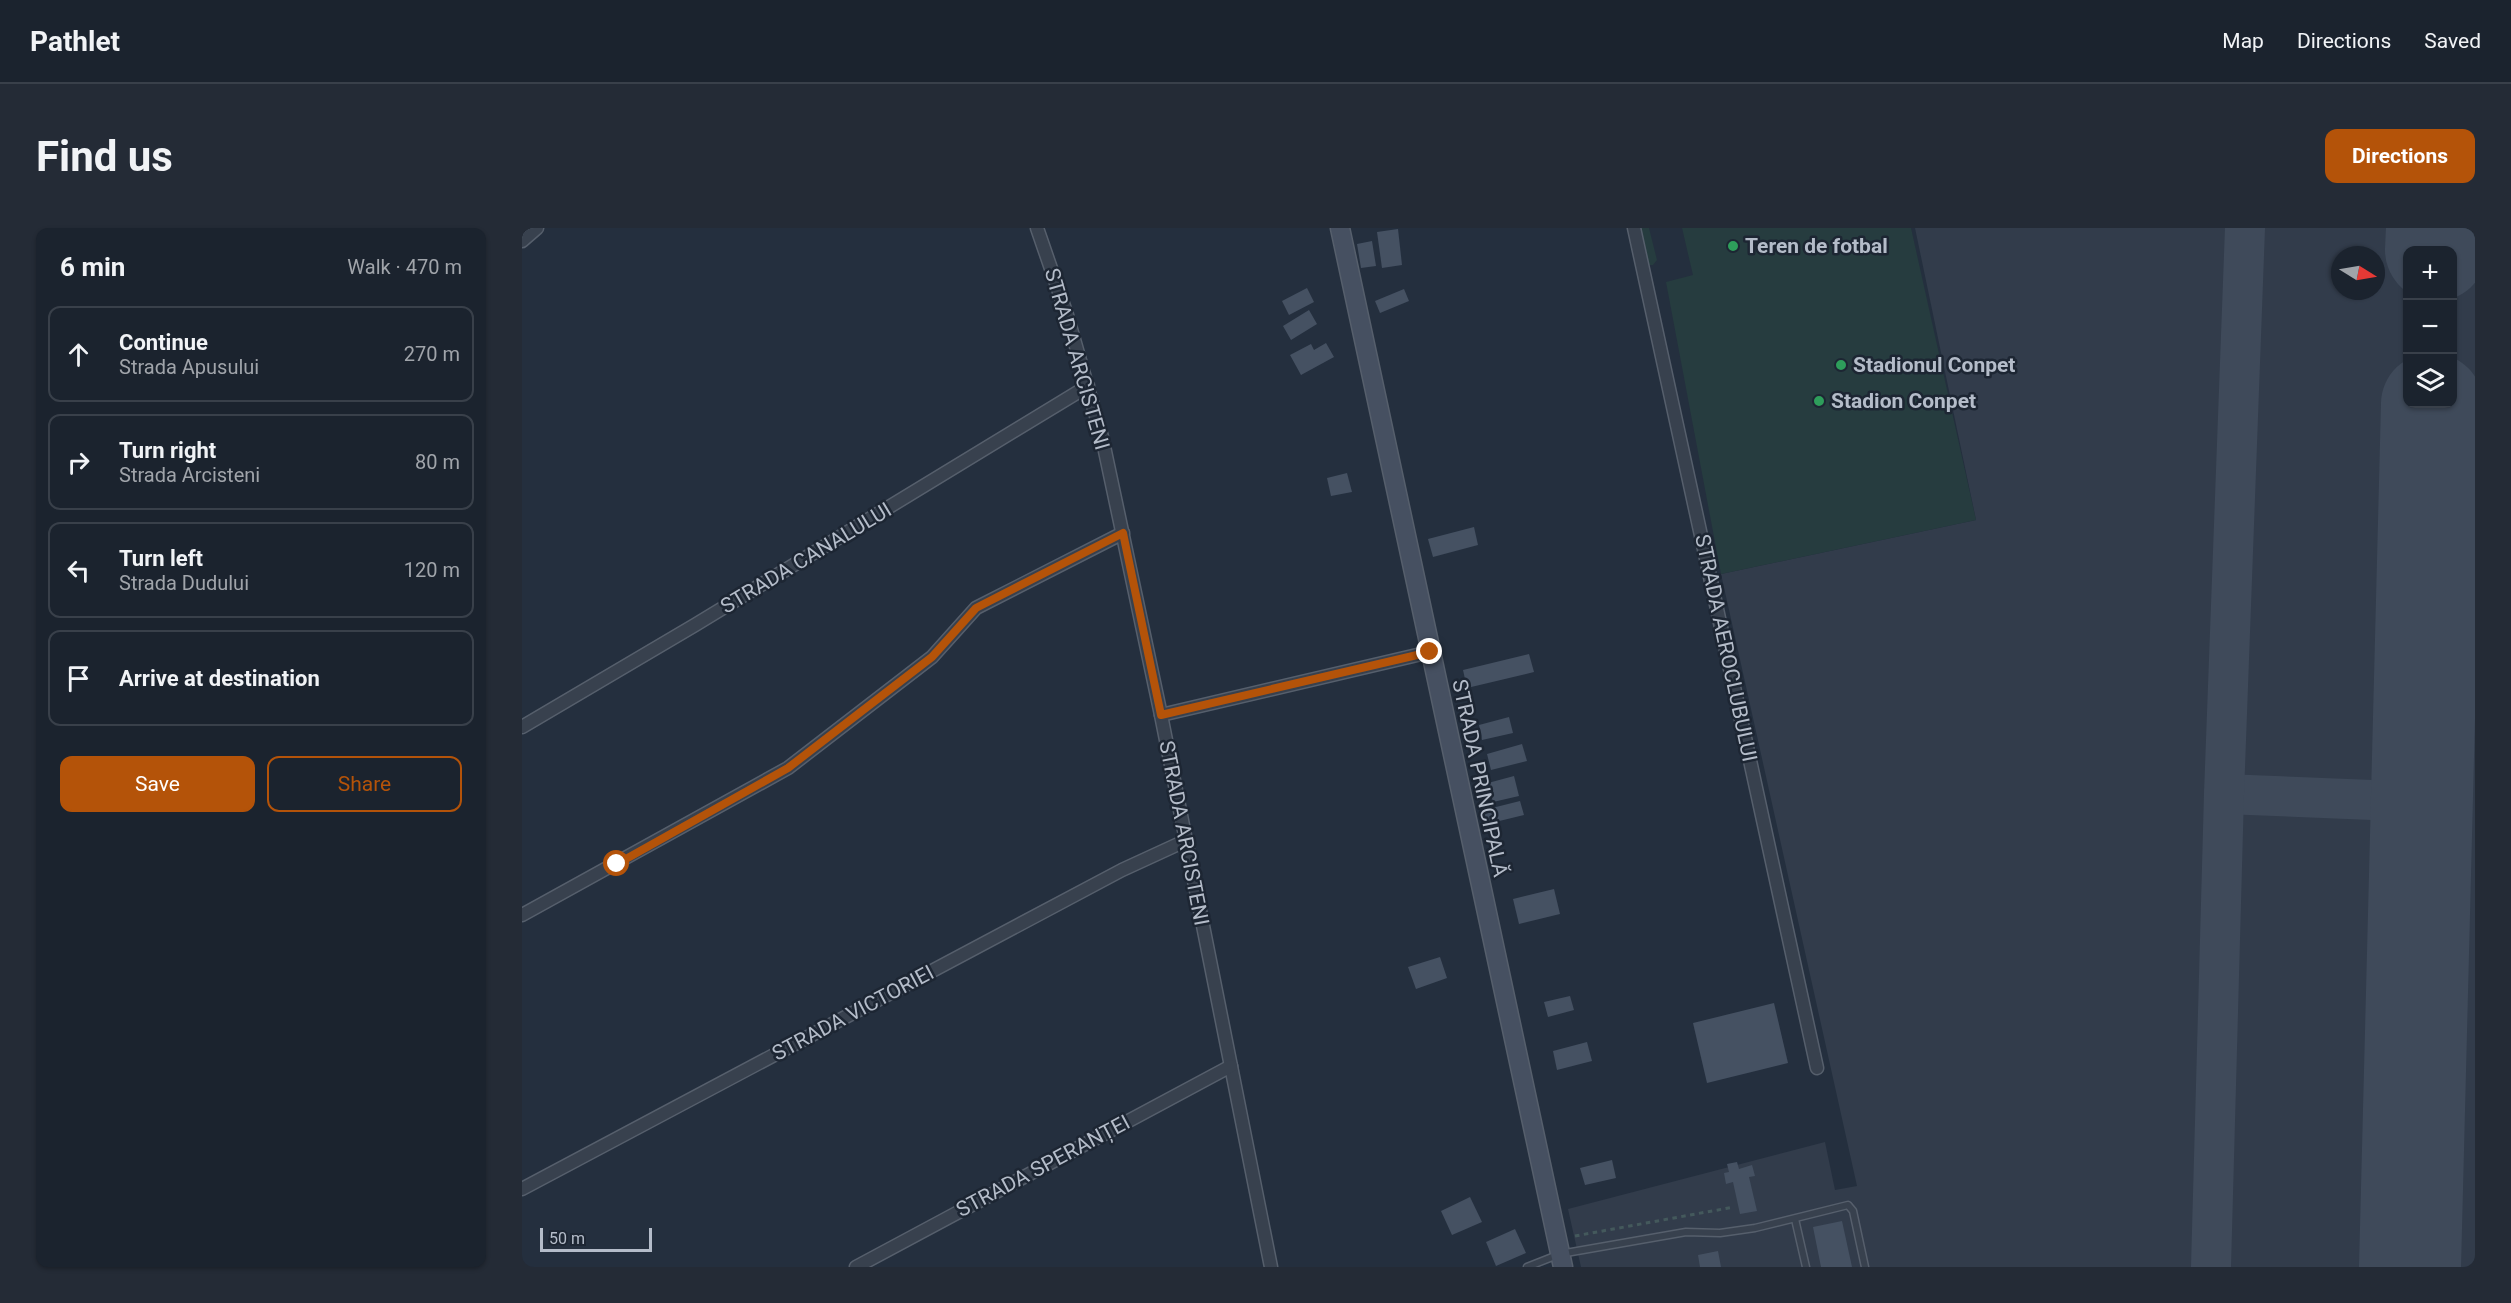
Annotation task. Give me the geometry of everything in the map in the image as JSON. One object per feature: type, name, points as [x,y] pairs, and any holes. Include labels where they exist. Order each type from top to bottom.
[{"type":"main road","name":"STRADA PRINCIPALĂ","points":[[1344,230],[1430,652],[1562,1261]]},
{"type":"street","points":[[522,241],[537,228]]},
{"type":"street","name":"STRADA ARCISTENI","points":[[1037,228],[1088,386],[1123,533],[1271,1267]]},
{"type":"street","name":"STRADA AEROCLUBULUI","points":[[1634,228],[1817,1068]]},
{"type":"street","name":"STRADA CANALULUI","points":[[522,727],[695,625],[1088,386]]},
{"type":"street","points":[[522,915],[788,768],[932,657],[976,608],[1123,533]]},
{"type":"street","points":[[1161,715],[1430,652]]},
{"type":"street","name":"STRADA VICTORIEI","points":[[522,1189],[1122,870],[1185,841]]},
{"type":"street","name":"STRADA SPERANȚEI","points":[[856,1267],[1231,1066]]},
{"type":"lane","points":[[1527,1267],[1686,1232],[1744,1230],[1850,1206],[1865,1267]]},
{"type":"lane","points":[[1795,1219],[1806,1267]]},
{"type":"path","points":[[1575,1236],[1734,1207]]},
{"type":"shaded area","points":[[1915,228],[2475,228],[2475,1267],[1581,1267],[1568,1209],[1825,1142],[1835,1190],[1857,1186],[1721,574],[1976,520]]},
{"type":"green space","points":[[1636,228],[1649,228],[1657,260],[1653,265],[1648,265]]},
{"type":"green space","name":"Stadion Conpet","points":[[1682,228],[1911,228],[1976,520],[1721,574],[1666,282],[1693,275]]},
{"type":"building","points":[[1398,229],[1402,265],[1382,268],[1377,232]]},
{"type":"building","points":[[1372,241],[1376,266],[1361,268],[1357,244]]},
{"type":"building","points":[[1307,288],[1314,302],[1289,315],[1282,301]]},
{"type":"building","points":[[1404,289],[1409,301],[1380,313],[1375,301]]},
{"type":"building","points":[[1309,310],[1317,324],[1291,340],[1283,326]]},
{"type":"building","points":[[1326,343],[1334,357],[1301,375],[1290,355],[1311,344],[1314,350]]},
{"type":"building","points":[[1347,473],[1352,492],[1331,496],[1327,478]]},
{"type":"building","points":[[1474,527],[1478,545],[1433,557],[1428,539]]},
{"type":"building","points":[[1529,654],[1534,672],[1467,688],[1463,670]]},
{"type":"building","points":[[1509,717],[1513,733],[1482,740],[1479,725]]},
{"type":"building","points":[[1522,744],[1527,761],[1491,770],[1487,754]]},
{"type":"building","points":[[1514,776],[1519,796],[1493,802],[1488,783]]},
{"type":"building","points":[[1520,801],[1524,815],[1487,824],[1484,810]]},
{"type":"building","points":[[1554,889],[1560,914],[1519,924],[1513,899]]},
{"type":"building","points":[[1440,957],[1447,978],[1416,989],[1408,967]]},
{"type":"building","points":[[1570,996],[1574,1010],[1548,1017],[1544,1002]]},
{"type":"building","points":[[1774,1003],[1788,1063],[1707,1083],[1693,1023]]},
{"type":"building","points":[[1587,1042],[1592,1061],[1557,1070],[1553,1051]]},
{"type":"building","points":[[1612,1160],[1616,1178],[1585,1185],[1580,1168]]},
{"type":"building","points":[[1737,1162],[1739,1169],[1752,1165],[1755,1176],[1749,1177],[1757,1211],[1740,1214],[1733,1182],[1726,1184],[1724,1173],[1729,1172],[1727,1164]]},
{"type":"building","points":[[1470,1197],[1482,1222],[1452,1235],[1441,1211]]},
{"type":"building","points":[[1842,1221],[1852,1267],[1821,1267],[1813,1227]]},
{"type":"building","points":[[1515,1229],[1526,1253],[1496,1266],[1486,1242]]},
{"type":"building","points":[[1718,1251],[1721,1267],[1700,1267],[1698,1255]]},
{"type":"taxiway","points":[[2211,1267],[2224,794],[2245,228]]},
{"type":"taxiway","points":[[2224,794],[2422,802]]},
{"type":"runway","points":[[2436,246],[2437,228]]},
{"type":"runway","points":[[2410,1267],[2432,408]]},
{"type":"place","name":"Teren de fotbal","points":[[1733,246]]},
{"type":"place","name":"Stadionul Conpet","points":[[1841,365]]},
{"type":"place","name":"Stadion Conpet","points":[[1819,401]]},
{"type":"route","points":[[617,864],[788,768],[932,657],[976,608],[1123,533],[1161,715],[1430,652]]}]
